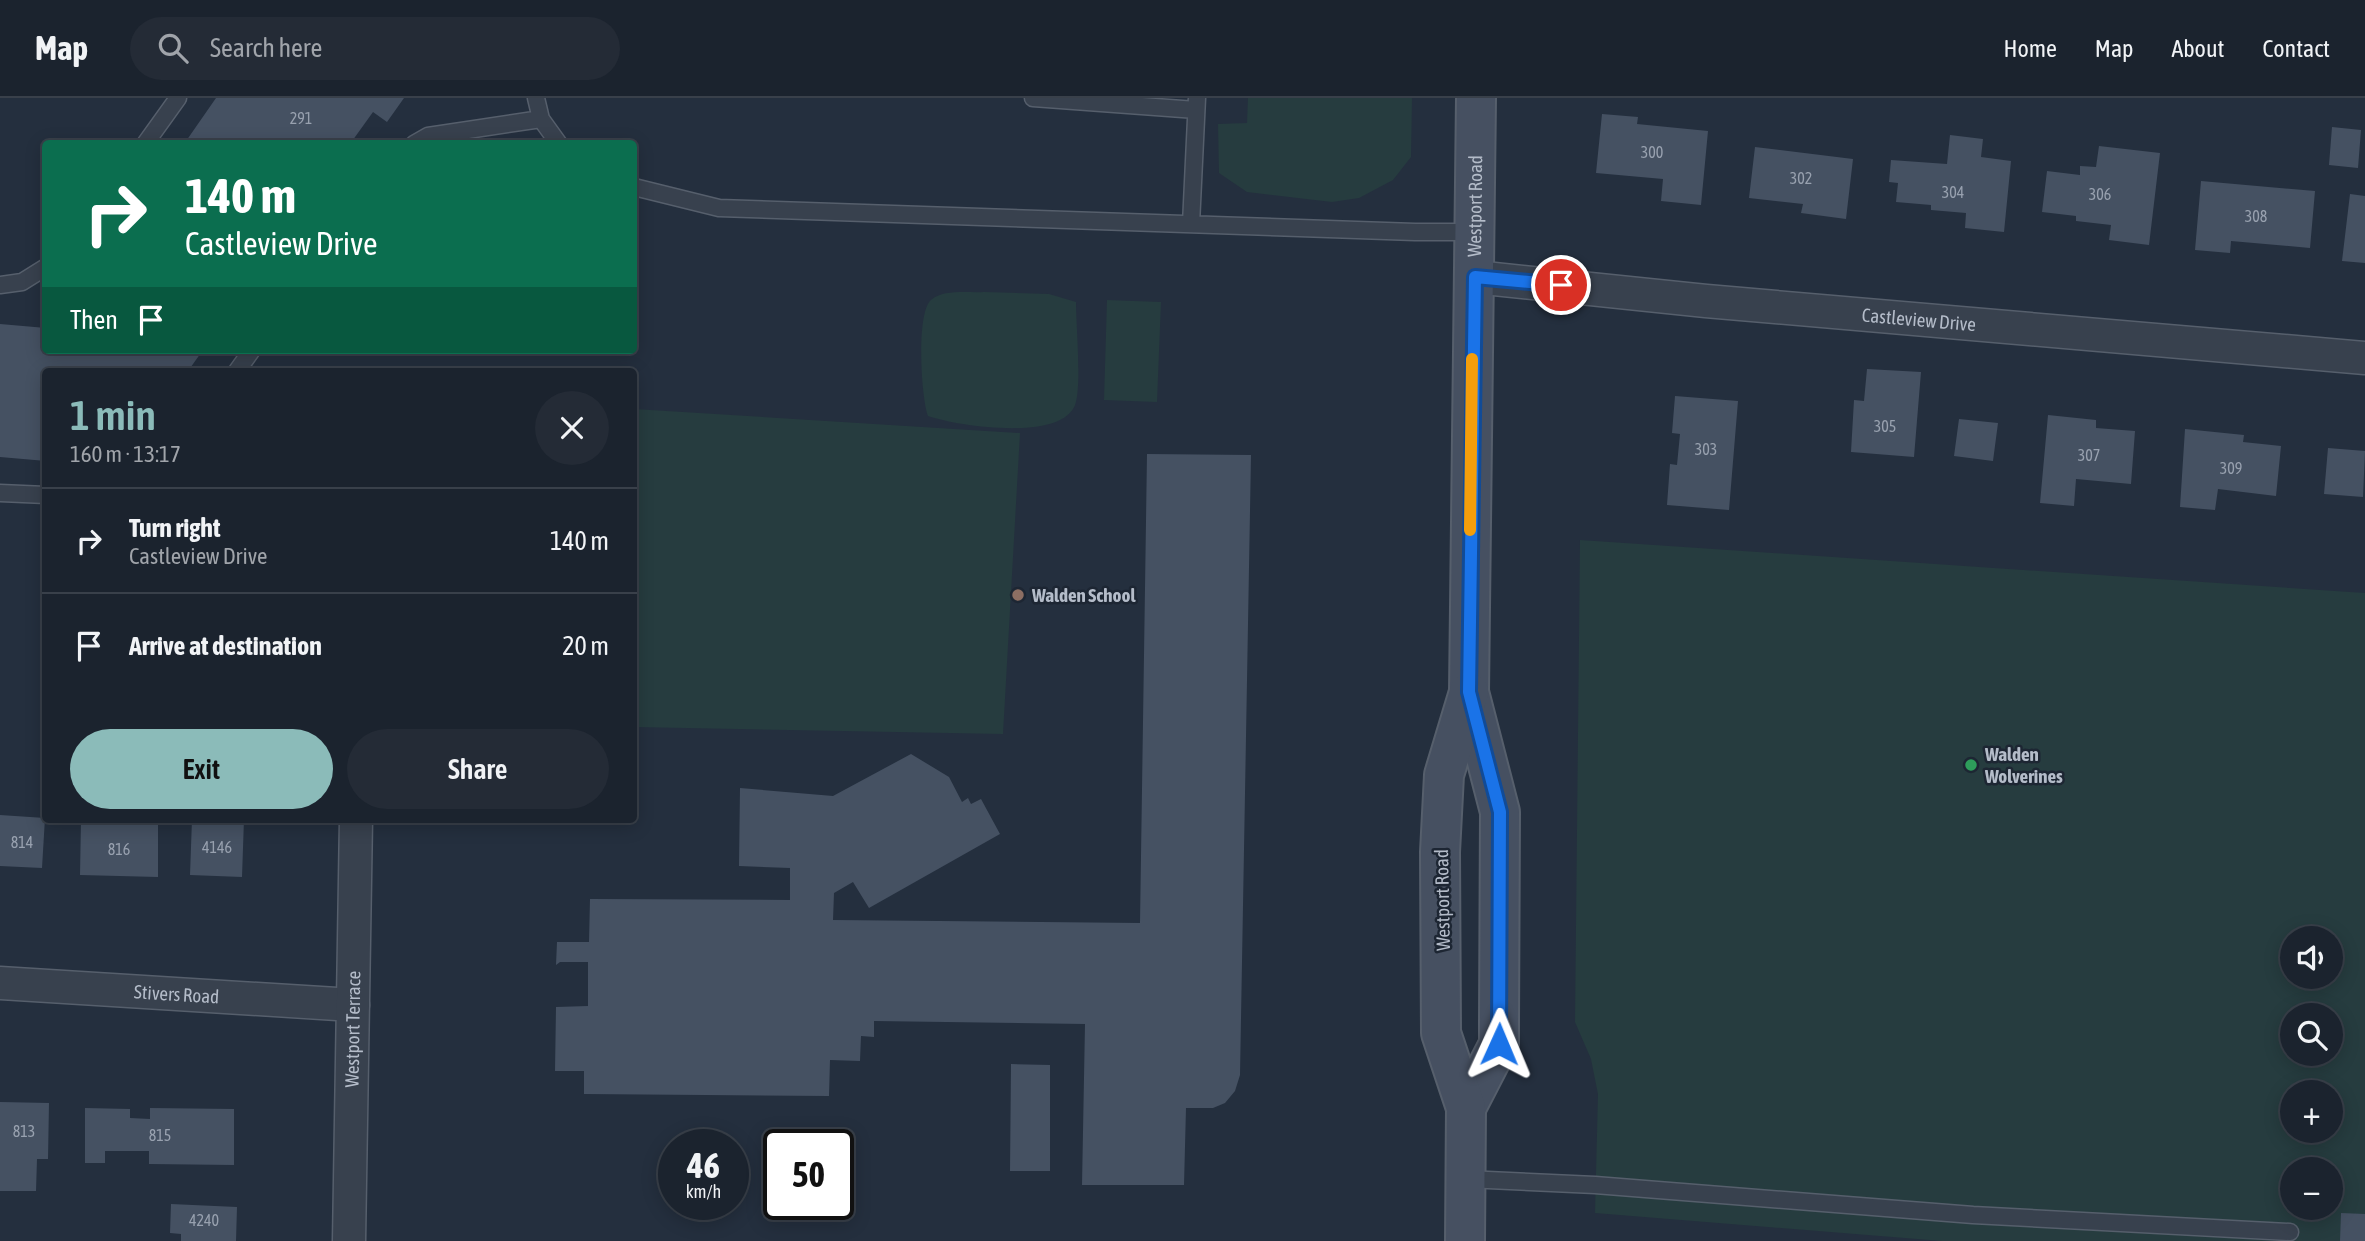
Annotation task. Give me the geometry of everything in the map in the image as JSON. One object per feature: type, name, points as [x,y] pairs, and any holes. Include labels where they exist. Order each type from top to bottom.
[{"type":"main road","name":"Westport Road","points":[[1466,1108],[1499,1044],[1500,812],[1469,692],[1476,98]]},
{"type":"main road","name":"Westport Road","points":[[1465,1241],[1466,1108],[1441,1033],[1440,852],[1444,775],[1469,692]]},
{"type":"street","name":"Castleview Drive","points":[[1475,277],[1706,301],[2365,358]]},
{"type":"street","name":"Westport Terrace","points":[[349,1241],[356,823]]},
{"type":"street","name":"Stivers Road","points":[[0,983],[353,1005]]},
{"type":"lane","points":[[148,140],[177,98]]},
{"type":"lane","points":[[536,98],[541,119],[556,140]]},
{"type":"lane","points":[[1033,98],[1196,104],[1191,224]]},
{"type":"lane","points":[[421,140],[428,136],[541,119]]},
{"type":"lane","points":[[637,188],[719,208],[1475,232]]},
{"type":"lane","points":[[0,285],[22,282],[42,270]]},
{"type":"lane","points":[[0,493],[42,495]]},
{"type":"lane","points":[[1466,1179],[1595,1185],[1973,1216],[2290,1232]]},
{"type":"green space","points":[[1248,98],[1412,98],[1411,157],[1393,180],[1359,198],[1332,202],[1247,192],[1219,173],[1218,124],[1247,123]]},
{"type":"green space","points":[[942,294],[1049,294],[1076,302],[1078,385],[1075,405],[1066,417],[1050,424],[1007,428],[961,424],[928,416],[923,392],[921,356],[926,308],[931,300]]},
{"type":"green space","points":[[1107,300],[1161,302],[1157,402],[1104,400]]},
{"type":"green space","points":[[637,409],[1020,433],[1003,734],[637,727]]},
{"type":"green space","name":"Walden Wolverines","points":[[1580,540],[2365,593],[2365,1241],[1942,1241],[1595,1213],[1598,1094],[1591,1059],[1575,1022]]},
{"type":"building","points":[[216,98],[404,98],[387,122],[373,112],[353,140],[187,140]]},
{"type":"building","points":[[1602,114],[1638,117],[1637,124],[1708,131],[1701,205],[1661,201],[1663,179],[1596,173]]},
{"type":"building","points":[[2332,127],[2361,130],[2358,168],[2329,165]]},
{"type":"building","points":[[1950,135],[1983,139],[1981,157],[2011,161],[2004,232],[1965,228],[1966,213],[1931,210],[1931,205],[1896,202],[1898,183],[1889,182],[1891,160],[1947,164]]},
{"type":"building","points":[[2099,146],[2160,153],[2149,245],[2109,240],[2111,225],[2076,221],[2076,216],[2042,212],[2047,171],[2080,175],[2080,166],[2096,167]]},
{"type":"building","points":[[1755,147],[1853,159],[1846,219],[1801,213],[1803,204],[1749,198]]},
{"type":"building","points":[[2201,181],[2315,191],[2310,248],[2231,241],[2230,253],[2195,250]]},
{"type":"building","points":[[2350,194],[2365,196],[2365,263],[2342,261]]},
{"type":"building","points":[[0,324],[42,328],[42,354],[200,354],[190,368],[42,368],[42,461],[0,457]]},
{"type":"building","points":[[1867,369],[1921,372],[1914,457],[1851,452],[1854,400],[1864,401]]},
{"type":"building","points":[[1675,396],[1738,401],[1729,510],[1667,505],[1670,464],[1677,465],[1680,434],[1672,433]]},
{"type":"building","points":[[2048,415],[2096,420],[2096,428],[2135,431],[2131,484],[2076,479],[2074,506],[2040,503]]},
{"type":"building","points":[[1959,419],[1998,423],[1993,461],[1954,456]]},
{"type":"building","points":[[2185,429],[2244,435],[2243,442],[2281,446],[2276,496],[2218,489],[2215,510],[2180,507]]},
{"type":"building","points":[[2328,448],[2365,451],[2363,497],[2324,494]]},
{"type":"building","name":"Walden School","points":[[1147,454],[1251,455],[1240,1075],[1235,1091],[1225,1103],[1213,1108],[1186,1108],[1184,1185],[1082,1185],[1085,1024],[874,1021],[874,1037],[861,1036],[860,1061],[830,1060],[829,1096],[584,1094],[584,1071],[555,1071],[556,1007],[588,1006],[588,962],[560,962],[556,965],[557,942],[589,942],[590,899],[790,900],[790,868],[739,866],[740,788],[833,796],[911,754],[949,777],[962,802],[968,798],[971,804],[981,799],[1000,834],[869,908],[853,882],[834,893],[833,920],[1140,923]]},
{"type":"building","points":[[0,815],[42,818],[42,823],[45,823],[42,868],[0,866]]},
{"type":"building","points":[[81,823],[158,823],[158,877],[80,875]]},
{"type":"building","points":[[192,823],[244,823],[242,877],[190,875]]},
{"type":"building","points":[[1011,1064],[1050,1065],[1050,1171],[1010,1171]]},
{"type":"building","points":[[0,1102],[49,1103],[48,1159],[37,1159],[36,1191],[0,1191]]},
{"type":"building","points":[[85,1108],[130,1109],[130,1118],[150,1119],[150,1108],[234,1109],[234,1165],[149,1164],[149,1151],[105,1151],[105,1163],[85,1163]]},
{"type":"building","points":[[171,1204],[237,1207],[236,1241],[181,1241],[181,1234],[170,1233]]},
{"type":"building","points":[[2343,1213],[2365,1214],[2365,1241],[2340,1241]]},
{"type":"slow traffic","points":[[1470,530],[1472,359]]},
{"type":"place","name":"Walden School","points":[[1018,595]]},
{"type":"place","name":"Walden Wolverines","points":[[1971,765]]},
{"type":"route","points":[[1499,1044],[1500,812],[1469,692],[1470,407],[1475,277],[1561,285]]}]
